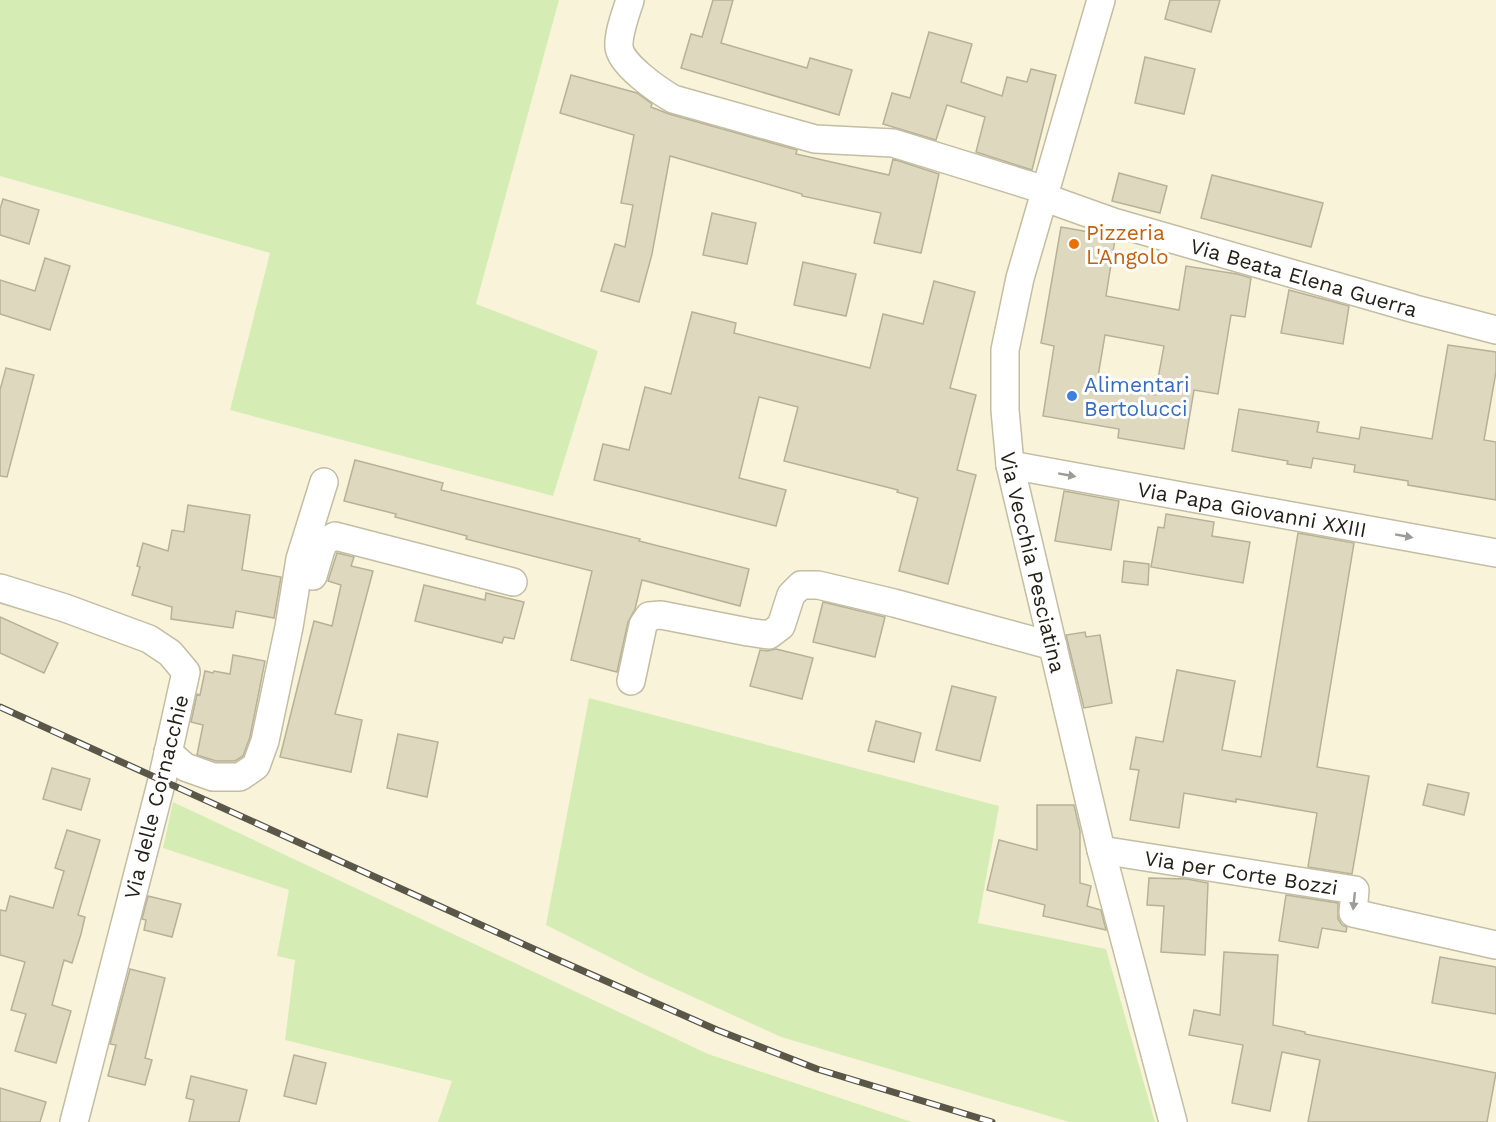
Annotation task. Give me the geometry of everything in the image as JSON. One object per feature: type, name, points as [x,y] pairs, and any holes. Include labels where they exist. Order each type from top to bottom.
[{"type":"street","name":"Via Beata Elena Guerra","points":[[630,0],[619,47],[624,60],[657,90],[673,99],[815,139],[893,143],[1044,194],[1113,222],[1496,330]]},
{"type":"street","name":"Via Vecchia Pesciatina","points":[[1101,0],[1020,278],[1005,350],[1005,410],[1010,465],[1101,850],[1173,1122]]},
{"type":"street","name":"Via Papa Giovanni XXIII","points":[[1010,465],[1496,553]]},
{"type":"street","points":[[168,752],[185,767],[213,777],[240,777],[256,766],[265,741],[289,627],[300,559],[324,482]]},
{"type":"street","points":[[289,627],[299,620],[325,541],[335,536],[513,582]]},
{"type":"street","points":[[631,681],[643,625],[649,616],[661,615],[769,635],[781,627],[791,595],[801,585],[818,585],[1053,646]]},
{"type":"street","name":"Via delle Cornacchie","points":[[0,588],[65,608],[149,639],[170,653],[186,672],[168,752],[74,1122]]},
{"type":"street","name":"Via per Corte Bozzi","points":[[1101,850],[1355,890],[1353,913],[1496,945]]},
{"type":"green space","points":[[0,0],[559,0],[476,304],[598,351],[553,496],[230,410],[270,253],[0,176]]},
{"type":"green space","points":[[589,698],[999,806],[978,923],[1106,949],[1155,1122],[1069,1122],[781,1037],[645,975],[546,925]]},
{"type":"green space","points":[[173,802],[708,1054],[912,1122],[438,1122],[452,1081],[285,1040],[295,960],[277,956],[289,890],[163,848]]},
{"type":"building","points":[[713,0],[733,0],[721,43],[807,68],[810,58],[852,70],[839,115],[681,68],[691,34],[702,37]]},
{"type":"building","points":[[1170,0],[1220,0],[1211,32],[1165,19]]},
{"type":"building","points":[[929,32],[972,44],[961,82],[1002,96],[1007,77],[1027,82],[1031,69],[1056,75],[1032,170],[976,152],[985,117],[947,105],[936,140],[883,124],[892,93],[910,98]]},
{"type":"building","points":[[1145,57],[1195,69],[1184,114],[1135,103]]},
{"type":"building","points":[[571,75],[637,93],[652,104],[651,107],[669,114],[797,150],[796,154],[889,175],[893,159],[939,174],[921,253],[874,243],[881,213],[802,196],[802,194],[670,156],[652,254],[639,302],[601,291],[615,244],[625,247],[633,205],[621,203],[634,135],[560,113]]},
{"type":"building","points":[[1119,173],[1167,186],[1160,213],[1112,201]]},
{"type":"building","points":[[1212,175],[1323,203],[1311,247],[1201,218]]},
{"type":"building","points":[[3,199],[39,210],[29,244],[0,235],[0,209]]},
{"type":"building","points":[[712,213],[756,223],[747,264],[703,255]]},
{"type":"building","points":[[1061,227],[1115,239],[1106,296],[1179,310],[1186,266],[1251,278],[1245,317],[1231,315],[1218,394],[1194,390],[1184,449],[1118,438],[1119,429],[1043,416],[1054,346],[1041,343]],"holes":[[[1105,335],[1164,346],[1155,395],[1099,385],[1101,376],[1098,376]]]},
{"type":"building","points":[[45,258],[70,266],[50,330],[0,314],[0,280],[35,291]]},
{"type":"building","points":[[803,262],[856,274],[846,316],[794,305]]},
{"type":"building","points":[[934,281],[975,292],[950,388],[976,395],[957,470],[976,475],[948,584],[899,571],[918,498],[897,492],[898,490],[784,461],[798,407],[759,397],[739,478],[786,490],[776,526],[594,480],[603,444],[629,450],[645,387],[671,394],[692,312],[736,323],[734,333],[870,368],[883,314],[923,324]]},
{"type":"building","points":[[1289,290],[1349,306],[1343,344],[1281,333]]},
{"type":"building","points":[[1448,345],[1496,352],[1496,372],[1484,440],[1496,442],[1496,500],[1408,485],[1408,481],[1354,472],[1355,465],[1313,458],[1311,468],[1287,464],[1288,461],[1232,451],[1239,409],[1319,422],[1317,432],[1359,439],[1361,427],[1432,439]]},
{"type":"building","points":[[6,368],[34,375],[7,477],[0,476],[0,390]]},
{"type":"building","points":[[355,460],[443,483],[441,490],[640,539],[639,541],[749,569],[740,606],[642,580],[635,609],[628,622],[617,672],[571,660],[592,571],[466,539],[467,536],[344,501]]},
{"type":"building","points":[[1064,491],[1119,501],[1111,550],[1055,541]]},
{"type":"building","points":[[188,505],[250,515],[242,570],[281,577],[274,618],[236,611],[233,628],[171,619],[172,607],[132,595],[140,567],[137,566],[143,543],[168,551],[172,530],[184,532]]},
{"type":"building","points":[[1166,514],[1214,522],[1212,536],[1250,542],[1243,583],[1151,567],[1158,527],[1164,528]]},
{"type":"building","points":[[1298,533],[1354,543],[1317,767],[1369,776],[1352,874],[1308,867],[1317,813],[1184,793],[1179,828],[1130,820],[1139,770],[1130,769],[1136,737],[1163,742],[1177,670],[1235,681],[1222,750],[1261,757]]},
{"type":"building","points":[[337,553],[354,557],[351,566],[373,571],[335,714],[362,720],[351,772],[280,757],[314,621],[332,626],[341,585],[328,581]]},
{"type":"building","points":[[1124,561],[1149,564],[1148,585],[1122,582]]},
{"type":"building","points":[[424,585],[485,600],[486,593],[524,602],[514,639],[504,637],[502,643],[415,621]]},
{"type":"building","points":[[823,602],[885,617],[875,657],[813,642]]},
{"type":"building","points":[[0,617],[58,643],[44,673],[0,653]]},
{"type":"building","points":[[1085,632],[1086,637],[1100,635],[1112,703],[1084,708],[1066,635]]},
{"type":"building","points":[[776,649],[813,658],[802,699],[750,686],[760,650]]},
{"type":"building","points":[[233,655],[265,661],[250,737],[243,756],[235,761],[216,761],[197,755],[203,725],[191,722],[205,671],[230,674]]},
{"type":"building","points":[[952,686],[996,697],[980,761],[936,750]]},
{"type":"building","points":[[876,721],[921,733],[914,762],[868,751]]},
{"type":"building","points":[[398,734],[438,742],[427,797],[387,788]]},
{"type":"building","points":[[52,768],[90,779],[81,810],[43,799]]},
{"type":"building","points":[[1428,784],[1469,793],[1464,815],[1423,805]]},
{"type":"building","points":[[1037,805],[1074,805],[1080,831],[1080,883],[1091,886],[1087,906],[1101,910],[1106,930],[1043,916],[1045,905],[987,890],[999,840],[1037,850]]},
{"type":"building","points":[[67,830],[100,840],[78,915],[85,917],[81,934],[72,963],[64,960],[52,1005],[71,1011],[56,1063],[15,1051],[26,1014],[11,1010],[25,962],[0,955],[0,910],[6,911],[10,896],[53,908],[64,871],[55,868]]},
{"type":"building","points":[[1149,878],[1187,879],[1208,883],[1205,955],[1161,952],[1164,906],[1147,905]]},
{"type":"building","points":[[1286,895],[1338,903],[1338,919],[1342,925],[1347,927],[1346,932],[1322,928],[1318,948],[1279,941]]},
{"type":"building","points":[[148,896],[181,904],[172,937],[144,930],[146,920],[142,919]]},
{"type":"building","points":[[1224,952],[1278,955],[1273,1025],[1305,1032],[1305,1034],[1496,1073],[1487,1122],[1308,1122],[1320,1060],[1282,1052],[1270,1111],[1232,1103],[1243,1045],[1189,1035],[1194,1010],[1220,1015]]},
{"type":"building","points":[[1440,957],[1496,967],[1496,1014],[1432,1003]]},
{"type":"building","points":[[130,969],[165,978],[145,1058],[152,1060],[145,1085],[108,1076],[116,1045],[110,1044]]},
{"type":"building","points":[[294,1055],[326,1063],[316,1104],[284,1096]]},
{"type":"building","points":[[191,1076],[247,1090],[239,1122],[189,1122],[194,1100],[186,1098]]},
{"type":"building","points":[[0,1088],[46,1102],[40,1122],[0,1122]]},
{"type":"railway","points":[[0,707],[717,1030],[817,1069],[992,1122]]},
{"type":"place","name":"Pizzeria L'Angolo","points":[[1074,244]]},
{"type":"place","name":"Alimentari Bertolucci","points":[[1072,396]]}]
